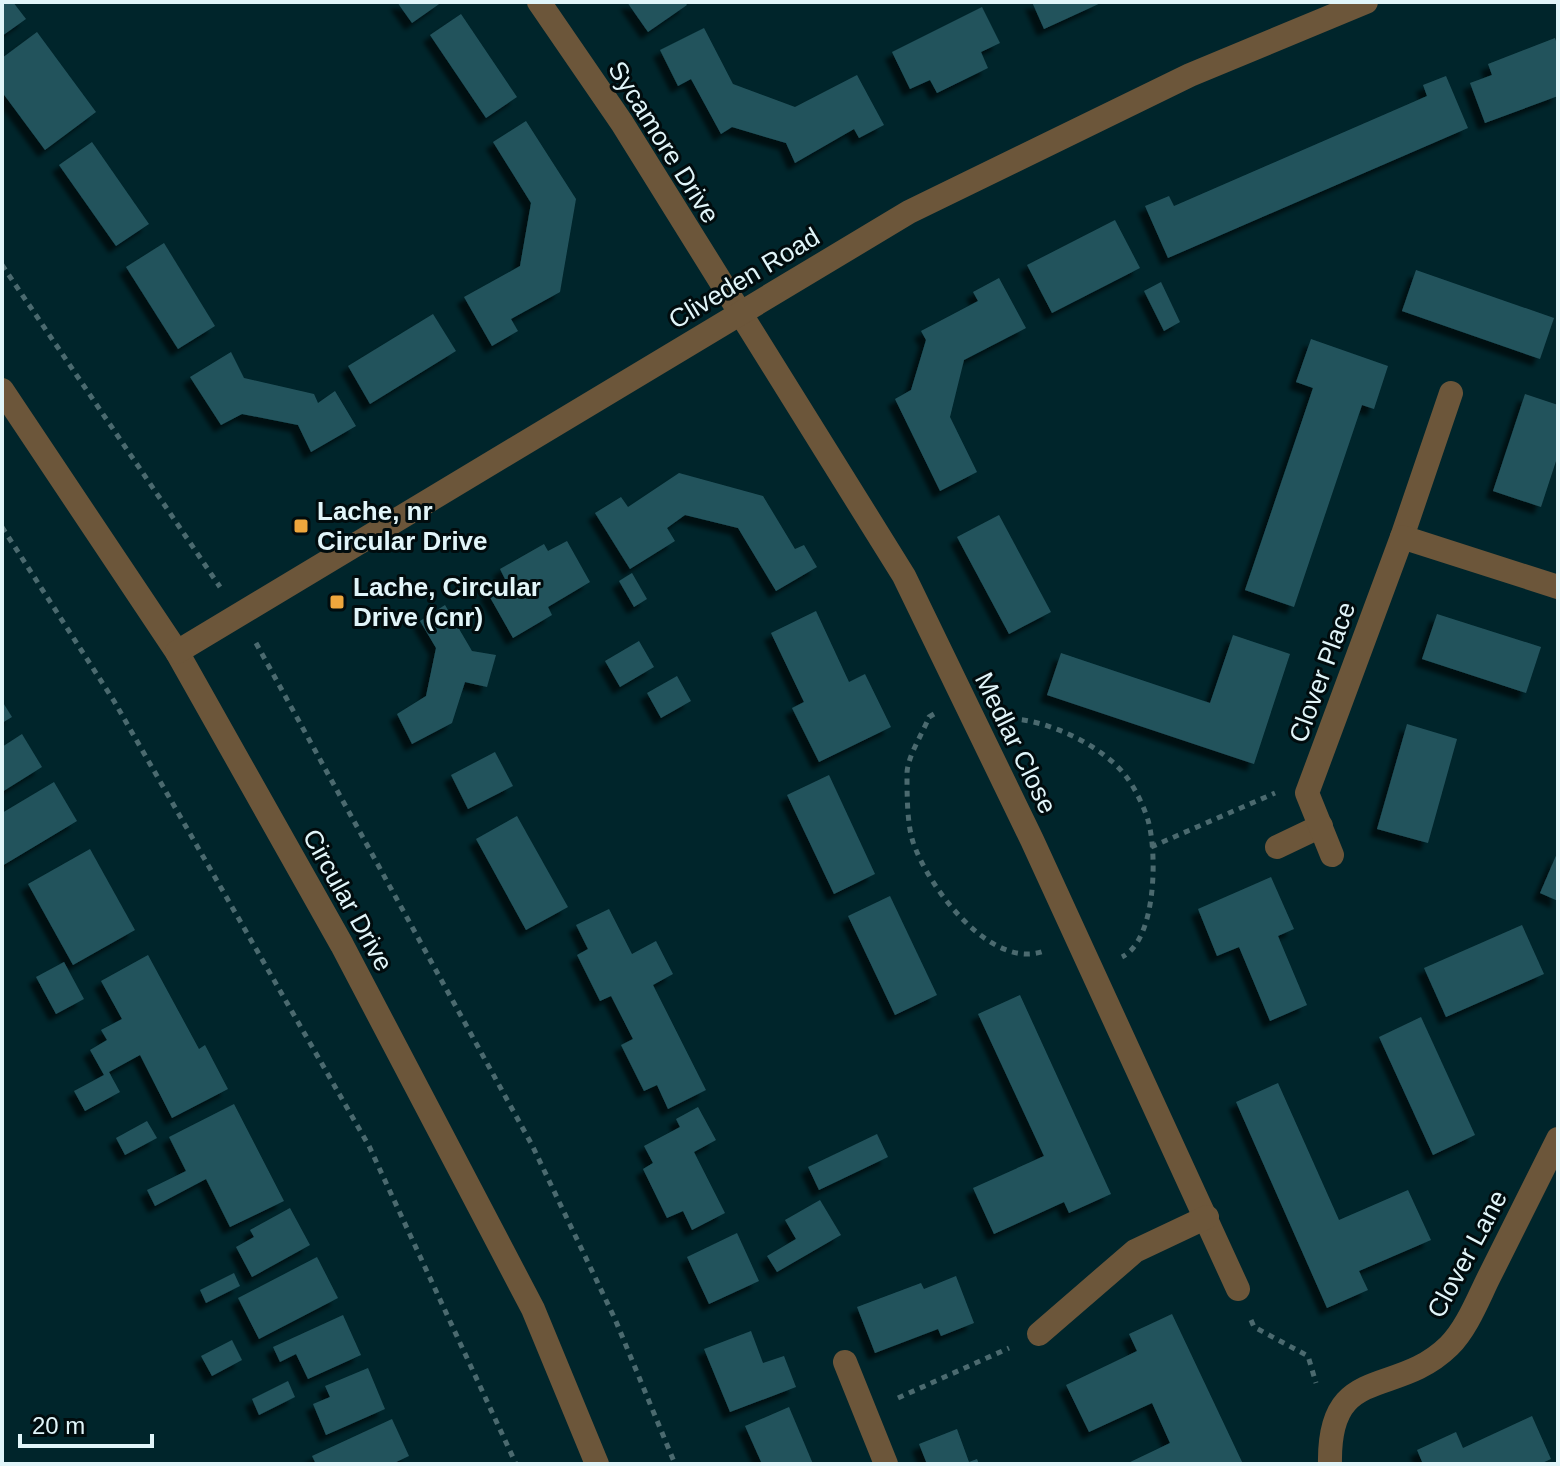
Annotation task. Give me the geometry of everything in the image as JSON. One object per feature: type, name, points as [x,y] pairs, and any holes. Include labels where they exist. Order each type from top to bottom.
[{"type":"street","name":"Sycamore Drive","points":[[539,2],[622,123],[738,314]]},
{"type":"street","name":"Cliveden Road","points":[[177,652],[909,212],[1190,75],[1366,2]]},
{"type":"street","name":"Medlar Close","points":[[738,314],[904,576],[1093,972],[1238,1289]]},
{"type":"street","name":"Circular Drive","points":[[2,390],[177,652],[342,945],[533,1309],[597,1464]]},
{"type":"street","name":"Clover Place","points":[[1332,855],[1307,793],[1402,537],[1451,393]]},
{"type":"street","points":[[1402,537],[1558,587]]},
{"type":"street","points":[[1277,847],[1321,826]]},
{"type":"street","name":"Clover Lane","points":[[1330,1429],[1346,1399],[1421,1366],[1449,1346],[1470,1314],[1558,1139]]},
{"type":"street","points":[[1039,1334],[1135,1251],[1207,1217]]},
{"type":"street","points":[[845,1362],[886,1464]]},
{"type":"street","points":[[1330,1429],[1330,1464]]},
{"type":"path","points":[[2,265],[240,615],[532,1145],[615,1319],[675,1464]]},
{"type":"path","points":[[2,527],[114,701],[369,1146],[516,1464]]},
{"type":"path","points":[[1077,938],[1030,956],[992,945],[944,899],[912,841],[907,770],[929,717],[968,709],[1027,719],[1078,737],[1128,778],[1149,823],[1153,871],[1149,915],[1129,954],[1093,972]]},
{"type":"path","points":[[1151,847],[1313,779]]},
{"type":"path","points":[[1238,1289],[1254,1327],[1308,1356],[1330,1429]]},
{"type":"path","points":[[866,1413],[1039,1334]]},
{"type":"building","points":[[2,2],[13,2],[26,19],[2,36]]},
{"type":"building","points":[[397,2],[442,2],[412,23]]},
{"type":"building","points":[[627,2],[685,2],[687,5],[648,32]]},
{"type":"building","points":[[1032,2],[1103,2],[1044,29]]},
{"type":"building","points":[[982,7],[1000,43],[981,52],[988,68],[937,93],[930,80],[910,89],[892,52]]},
{"type":"building","points":[[461,14],[517,97],[486,118],[430,35]]},
{"type":"building","points":[[704,28],[733,84],[795,107],[857,75],[884,125],[859,138],[854,129],[795,163],[786,143],[732,127],[721,134],[691,79],[678,86],[660,50]]},
{"type":"building","points":[[37,32],[96,112],[45,150],[2,92],[2,58]]},
{"type":"building","points":[[1555,38],[1558,47],[1558,96],[1485,123],[1470,83],[1492,75],[1488,64]]},
{"type":"building","points":[[1446,76],[1468,128],[1168,258],[1145,206],[1169,196],[1174,206],[1427,96],[1423,85]]},
{"type":"building","points":[[526,121],[576,199],[560,292],[511,319],[518,331],[492,346],[464,297],[520,266],[531,203],[493,142]]},
{"type":"building","points":[[92,142],[149,224],[116,246],[59,165]]},
{"type":"building","points":[[1115,220],[1140,268],[1052,313],[1027,265]]},
{"type":"building","points":[[164,243],[215,326],[178,349],[126,267]]},
{"type":"building","points":[[1416,270],[1554,318],[1540,359],[1402,311]]},
{"type":"building","points":[[999,278],[1026,328],[964,360],[950,417],[977,472],[940,491],[895,399],[911,390],[926,340],[921,331],[978,301],[973,292]]},
{"type":"building","points":[[1161,282],[1180,322],[1164,331],[1144,291]]},
{"type":"building","points":[[433,314],[456,351],[370,404],[348,366]]},
{"type":"building","points":[[1311,339],[1388,366],[1374,409],[1362,405],[1294,607],[1245,590],[1313,388],[1296,382]]},
{"type":"building","points":[[231,352],[244,378],[314,394],[318,403],[335,391],[356,426],[311,452],[298,425],[242,414],[221,425],[190,377]]},
{"type":"building","points":[[1525,394],[1558,405],[1558,455],[1541,507],[1493,491]]},
{"type":"building","points":[[679,473],[763,496],[795,549],[804,545],[817,567],[776,591],[738,528],[685,515],[667,528],[675,541],[630,569],[595,513],[621,497],[628,507]]},
{"type":"building","points":[[999,515],[1051,612],[1009,634],[957,537]]},
{"type":"building","points":[[567,541],[590,582],[548,607],[552,615],[513,638],[487,592],[506,581],[500,569],[544,544],[548,551]]},
{"type":"building","points":[[632,573],[647,599],[634,607],[619,581]]},
{"type":"building","points":[[445,605],[472,651],[496,655],[487,687],[465,682],[452,723],[412,744],[397,714],[426,696],[436,648],[420,621]]},
{"type":"building","points":[[816,611],[849,682],[865,674],[891,727],[819,762],[792,708],[804,702],[771,633]]},
{"type":"building","points":[[1437,614],[1541,647],[1526,693],[1422,659]]},
{"type":"building","points":[[1233,635],[1290,654],[1254,764],[1047,695],[1061,653],[1210,703]]},
{"type":"building","points":[[639,641],[654,667],[620,687],[605,661]]},
{"type":"building","points":[[677,676],[691,701],[661,718],[647,693]]},
{"type":"building","points":[[2,701],[12,717],[2,723]]},
{"type":"building","points":[[1407,724],[1457,739],[1428,843],[1377,829]]},
{"type":"building","points":[[22,734],[42,767],[2,792],[2,747]]},
{"type":"building","points":[[495,752],[513,786],[468,809],[451,775]]},
{"type":"building","points":[[829,775],[875,874],[834,894],[787,795]]},
{"type":"building","points":[[54,782],[77,821],[2,866],[2,813]]},
{"type":"building","points":[[517,816],[568,907],[526,930],[476,839]]},
{"type":"building","points":[[90,849],[135,930],[73,965],[28,884]]},
{"type":"building","points":[[1558,851],[1558,901],[1540,893]]},
{"type":"building","points":[[1271,877],[1294,929],[1278,936],[1307,1005],[1270,1021],[1239,947],[1217,956],[1198,909]]},
{"type":"building","points":[[890,896],[937,995],[895,1015],[848,916]]},
{"type":"building","points":[[609,909],[632,954],[656,941],[673,974],[653,985],[706,1090],[668,1109],[657,1085],[644,1091],[621,1045],[633,1039],[611,996],[600,1001],[577,955],[588,949],[576,925]]},
{"type":"building","points":[[1522,925],[1544,974],[1446,1017],[1424,968]]},
{"type":"building","points":[[148,955],[199,1049],[205,1045],[228,1089],[172,1118],[140,1055],[109,1072],[120,1092],[85,1111],[74,1091],[104,1075],[90,1050],[107,1040],[101,1030],[122,1019],[101,981]]},
{"type":"building","points":[[64,962],[84,999],[56,1014],[36,977]]},
{"type":"building","points":[[1020,995],[1111,1194],[1069,1213],[1064,1202],[994,1234],[973,1188],[1044,1156],[978,1014]]},
{"type":"building","points":[[1421,1017],[1475,1135],[1433,1155],[1379,1037]]},
{"type":"building","points":[[1278,1083],[1339,1220],[1408,1190],[1431,1240],[1359,1271],[1368,1290],[1327,1308],[1236,1102]]},
{"type":"building","points":[[234,1104],[284,1201],[230,1227],[206,1179],[155,1206],[147,1190],[186,1171],[169,1137]]},
{"type":"building","points":[[698,1107],[716,1140],[694,1152],[725,1213],[692,1230],[683,1211],[667,1218],[643,1169],[653,1163],[644,1146],[680,1127],[676,1119]]},
{"type":"building","points":[[147,1121],[157,1138],[125,1155],[116,1138]]},
{"type":"building","points":[[877,1134],[888,1157],[819,1190],[808,1167]]},
{"type":"building","points":[[820,1200],[841,1235],[777,1272],[767,1256],[796,1239],[785,1220]]},
{"type":"building","points":[[290,1208],[310,1245],[252,1277],[236,1247],[254,1237],[250,1230]]},
{"type":"building","points":[[737,1233],[759,1281],[709,1304],[687,1257]]},
{"type":"building","points":[[317,1257],[338,1298],[259,1339],[238,1298]]},
{"type":"building","points":[[234,1273],[240,1286],[206,1303],[200,1290]]},
{"type":"building","points":[[956,1276],[974,1323],[941,1336],[938,1329],[875,1353],[857,1307],[921,1283],[924,1289]]},
{"type":"building","points":[[1172,1314],[1243,1464],[1126,1464],[1170,1443],[1152,1403],[1089,1432],[1066,1385],[1137,1351],[1129,1334]]},
{"type":"building","points":[[343,1315],[361,1355],[308,1379],[296,1354],[280,1362],[273,1347]]},
{"type":"building","points":[[751,1331],[763,1363],[784,1356],[796,1387],[730,1412],[704,1349]]},
{"type":"building","points":[[232,1340],[242,1360],[212,1376],[201,1356]]},
{"type":"building","points":[[368,1368],[385,1409],[326,1435],[313,1404],[330,1397],[325,1386]]},
{"type":"building","points":[[288,1381],[295,1397],[259,1415],[252,1399]]},
{"type":"building","points":[[789,1407],[813,1464],[762,1464],[745,1426]]},
{"type":"building","points":[[1532,1416],[1551,1459],[1540,1464],[1423,1464],[1417,1450],[1456,1432],[1463,1448]]},
{"type":"building","points":[[392,1419],[409,1456],[392,1464],[316,1464],[312,1456]]},
{"type":"building","points":[[957,1429],[969,1462],[977,1459],[979,1464],[927,1464],[919,1444]]},
{"type":"place","name":"Lache, nr Circular Drive","points":[[301,526]]},
{"type":"place","name":"Lache, Circular Drive (cnr)","points":[[337,602]]}]
